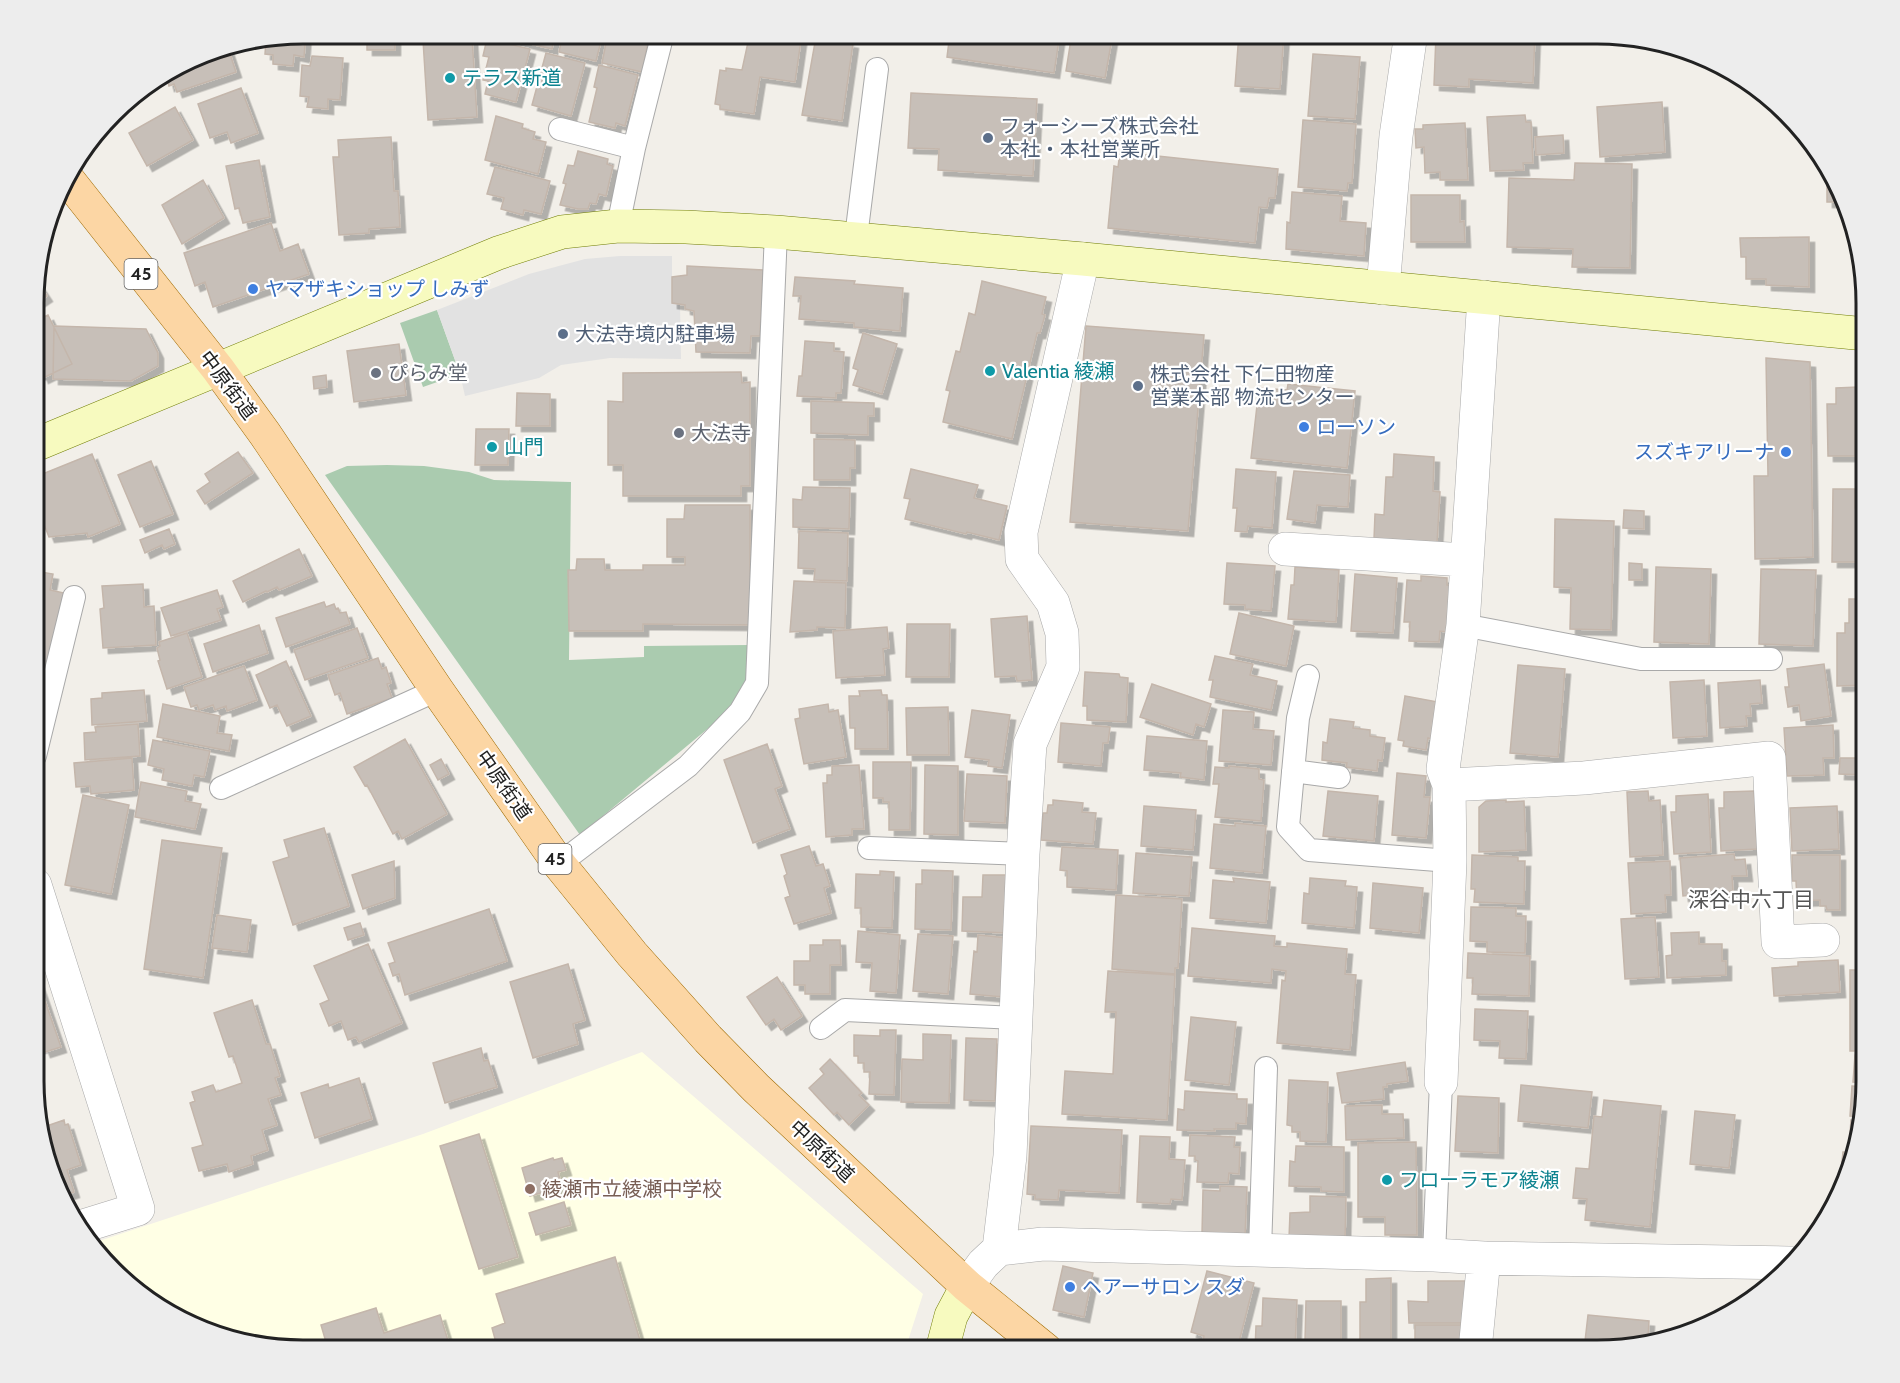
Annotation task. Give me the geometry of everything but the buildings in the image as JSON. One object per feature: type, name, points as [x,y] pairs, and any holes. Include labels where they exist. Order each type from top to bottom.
[{"type":"main road","name":"中原街道","points":[[72,184],[218,369],[265,434],[437,690],[559,864],[632,954],[708,1039],[756,1088],[967,1286],[1034,1340]]},
{"type":"street","points":[[1383,288],[1396,136],[1409,44]]},
{"type":"street","points":[[44,441],[498,253],[562,232],[618,226],[776,231],[856,237],[1856,333]]},
{"type":"street","points":[[999,1249],[1010,1156],[1030,744],[1063,667],[1062,633],[1053,603],[1022,559],[1021,532],[1083,259]]},
{"type":"street","points":[[1441,1082],[1450,861],[1449,785],[1443,769],[1463,625],[1484,297]]},
{"type":"street","points":[[1285,549],[1466,560]]},
{"type":"street","points":[[1449,785],[1584,778],[1769,758],[1778,942],[1823,940]]},
{"type":"street","points":[[44,913],[138,1209],[87,1225]]},
{"type":"street","points":[[945,1340],[951,1316],[967,1286],[983,1264],[999,1249],[1043,1244],[1779,1266]]},
{"type":"street","points":[[1476,1340],[1484,1258]]},
{"type":"lane","points":[[618,226],[634,147],[660,44]]},
{"type":"lane","points":[[856,237],[877,69]]},
{"type":"lane","points":[[560,129],[634,147]]},
{"type":"lane","points":[[559,864],[688,766],[740,712],[757,682],[776,231]]},
{"type":"lane","points":[[44,719],[74,597]]},
{"type":"lane","points":[[1463,625],[1641,659],[1771,659]]},
{"type":"lane","points":[[1308,676],[1298,718],[1288,827],[1309,850],[1450,861]]},
{"type":"lane","points":[[221,788],[437,690]]},
{"type":"lane","points":[[1293,771],[1339,777]]},
{"type":"lane","points":[[869,848],[1023,854]]},
{"type":"lane","points":[[821,1028],[845,1011],[1016,1018]]},
{"type":"lane","points":[[1260,1250],[1266,1068]]},
{"type":"lane","points":[[1434,1255],[1441,1082]]},
{"type":"shaded area","name":"大法寺境内駐車場","points":[[672,256],[672,302],[680,304],[681,359],[610,358],[561,365],[539,378],[465,396],[460,374],[437,310],[529,274],[585,259]]},
{"type":"shaded area","points":[[437,310],[460,374],[423,387],[400,323]]},
{"type":"shaded area","points":[[347,466],[424,466],[469,472],[494,480],[571,482],[569,660],[644,657],[644,646],[748,645],[746,679],[729,711],[580,835],[325,475]]},
{"type":"shaded area","name":"綾瀬市立綾瀬中学校","points":[[642,1052],[923,1294],[908,1340],[303,1340],[252,1335],[219,1326],[173,1305],[119,1264],[99,1241],[423,1134]]},
{"type":"place","name":"テラス新道","points":[[450,78]]},
{"type":"place","name":"フォーシーズ株式会社 本社・本社営業所","points":[[988,138]]},
{"type":"place","name":"ヤマザキショップ しみず","points":[[253,289]]},
{"type":"place","name":"大法寺境内駐車場","points":[[563,334]]},
{"type":"place","name":"Valentia 綾瀬","points":[[990,371]]},
{"type":"place","name":"ぴらみ堂","points":[[376,373]]},
{"type":"place","name":"株式会社 下仁田物産 営業本部 物流センター","points":[[1138,386]]},
{"type":"place","name":"ローソン","points":[[1304,427]]},
{"type":"place","name":"大法寺","points":[[679,433]]},
{"type":"place","name":"山門","points":[[492,447]]},
{"type":"place","name":"スズキアリーナ","points":[[1786,452]]},
{"type":"place","name":"フローラモア綾瀬","points":[[1387,1180]]},
{"type":"place","name":"綾瀬市立綾瀬中学校","points":[[530,1189]]},
{"type":"place","name":"ヘアーサロン スダ","points":[[1070,1287]]},
{"type":"district","name":"深谷中六丁目","points":[[1751,899]]}]
